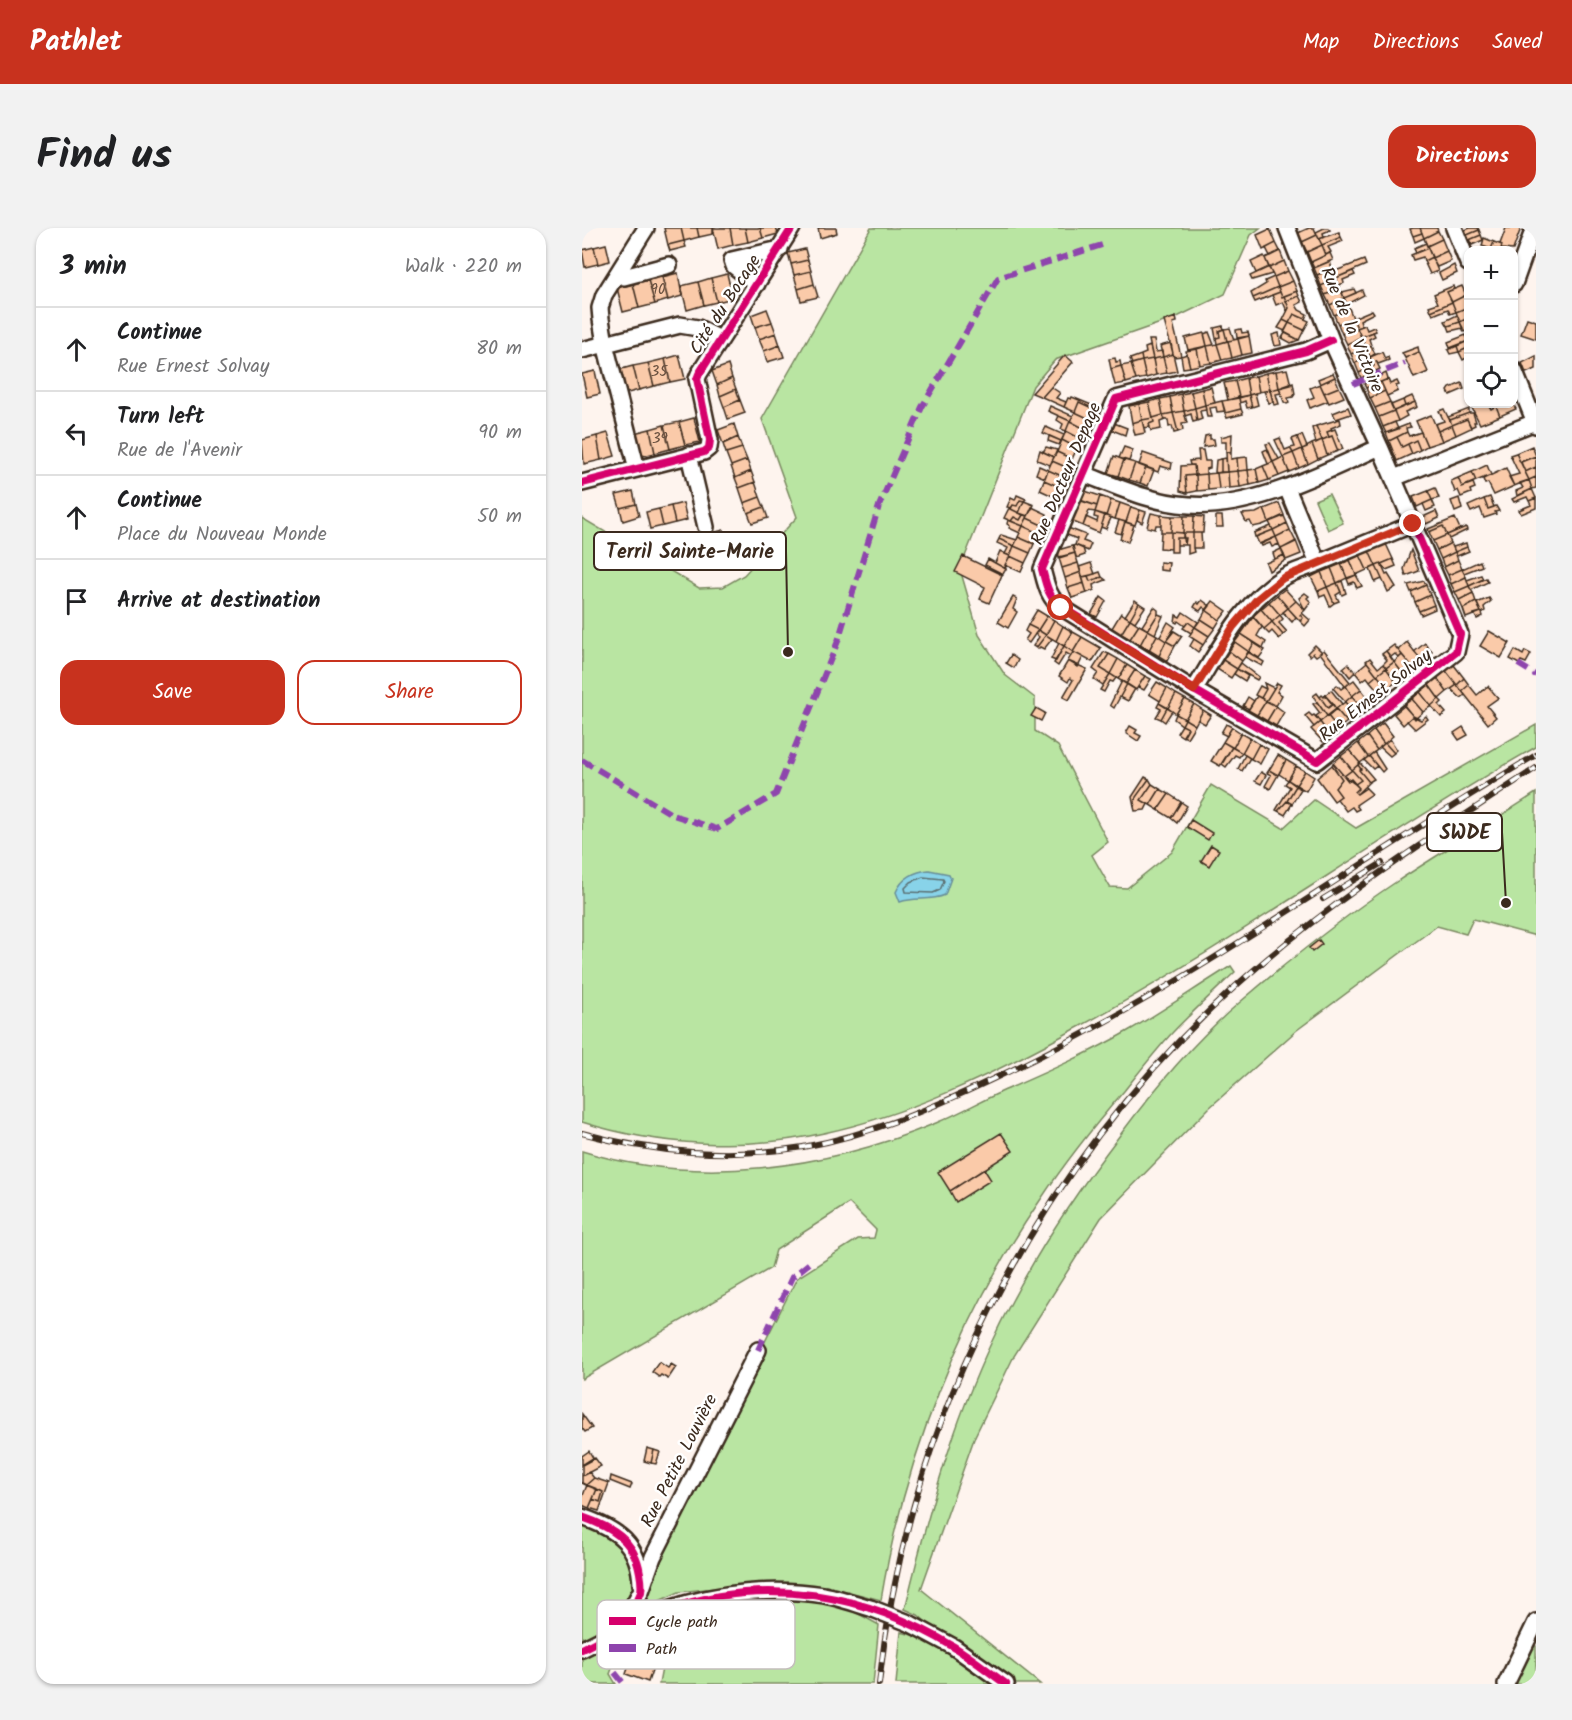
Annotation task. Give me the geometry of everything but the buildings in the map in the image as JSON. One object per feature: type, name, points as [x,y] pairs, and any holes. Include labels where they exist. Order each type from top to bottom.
[{"type":"street","points":[[637,469],[605,344],[600,308],[604,296],[646,228]]},
{"type":"street","name":"Cité du Bocage","points":[[582,483],[704,452],[709,448],[710,440],[697,379],[720,339],[792,228]]},
{"type":"street","name":"Rue de la Victoire","points":[[1287,228],[1331,340],[1413,524]]},
{"type":"street","points":[[1454,228],[1464,253]]},
{"type":"street","points":[[1518,273],[1534,228]]},
{"type":"street","name":"Cité du Bocage","points":[[757,284],[734,266],[732,260],[780,249]]},
{"type":"street","points":[[618,273],[624,277],[669,265]]},
{"type":"street","name":"Cité du Bocage","points":[[582,350],[680,325],[698,328],[720,339]]},
{"type":"street","name":"Rue Docteur Depage","points":[[1053,602],[1047,590],[1042,569],[1116,399],[1306,351],[1331,340]]},
{"type":"street","points":[[1394,478],[1535,424],[1518,380]]},
{"type":"street","points":[[1084,474],[1145,497],[1190,506],[1228,502],[1287,488],[1380,447]]},
{"type":"street","points":[[689,455],[706,527]]},
{"type":"street","points":[[1287,488],[1318,563]]},
{"type":"street","points":[[1194,690],[1233,627],[1257,599],[1283,578],[1413,524]]},
{"type":"street","name":"Rue Ernest Solvay","points":[[1053,602],[1194,690],[1317,761],[1456,652],[1460,634],[1413,524]]},
{"type":"street","name":"Rue Petite Louvière","points":[[636,1600],[654,1557],[758,1350]]},
{"type":"street","name":"Rue Petite Louvière","points":[[582,1517],[600,1523],[615,1532],[628,1544],[637,1560],[641,1591]]},
{"type":"street","points":[[706,1600],[763,1592],[824,1595],[873,1609],[909,1623],[954,1647],[1006,1684]]},
{"type":"street","points":[[1506,1684],[1530,1645],[1536,1622]]},
{"type":"street","points":[[582,1649],[597,1641]]},
{"type":"green space","points":[[871,228],[1260,228],[1251,235],[1225,294],[1175,318],[1055,360],[1033,386],[960,569],[979,635],[1005,675],[1035,698],[1035,731],[1058,746],[1108,842],[1092,855],[1110,887],[1127,888],[1172,852],[1211,785],[1283,828],[1314,800],[1356,828],[1536,725],[1536,747],[1125,1001],[1006,1065],[917,1105],[824,1133],[794,1139],[733,1144],[671,1141],[582,1122],[582,518],[699,588],[723,587],[744,575],[797,517],[762,419]]},
{"type":"green space","points":[[1329,494],[1343,523],[1328,530],[1315,500]]},
{"type":"green space","points":[[1536,793],[1536,936],[1473,919],[1466,934],[1437,926],[1297,1030],[1209,1108],[1101,1218],[1014,1356],[975,1436],[921,1589],[1040,1684],[896,1684],[901,1632],[953,1646],[918,1615],[905,1609],[922,1540],[953,1438],[993,1339],[1035,1259],[1084,1184],[1161,1083],[1206,1033],[1239,1003],[1316,940],[1376,896]]},
{"type":"green space","points":[[1231,966],[1235,972],[1167,1039],[1070,1157],[1012,1244],[985,1291],[939,1391],[920,1442],[891,1547],[881,1600],[842,1590],[788,1583],[679,1592],[661,1600],[642,1600],[655,1560],[797,1278],[858,1239],[874,1238],[876,1230],[849,1203],[776,1250],[771,1268],[582,1379],[582,1151],[626,1162],[670,1168],[716,1170],[761,1168],[806,1162],[850,1152],[894,1139],[952,1116],[1082,1055],[1141,1023]]},
{"type":"green space","points":[[582,1517],[615,1532],[641,1576],[629,1600],[597,1600],[597,1669],[612,1669],[610,1674],[616,1684],[585,1684],[582,1678]]},
{"type":"green space","points":[[824,1595],[879,1625],[873,1684],[659,1684],[662,1669],[795,1669],[795,1600],[730,1600]]},
{"type":"green space","points":[[1524,1643],[1536,1646],[1536,1684],[1506,1684]]},
{"type":"water","points":[[929,870],[949,874],[951,878],[945,895],[900,902],[896,892],[905,879]]},
{"type":"railway","points":[[582,1133],[664,1149],[748,1153],[828,1142],[876,1128],[924,1110],[1064,1044],[1133,1006],[1269,924],[1536,755]]},
{"type":"railway","points":[[879,1684],[894,1586],[918,1490],[951,1397],[991,1308],[1039,1222],[1095,1140],[1158,1064],[1227,994],[1263,962],[1377,875],[1536,768]]},
{"type":"railway","points":[[1323,899],[1382,863]]},
{"type":"marked path","points":[[582,760],[673,815],[717,829],[776,794],[838,641],[879,506],[922,407],[998,278],[1102,245]]},
{"type":"marked path","points":[[1353,384],[1405,363]]},
{"type":"marked path","points":[[1518,664],[1536,675]]},
{"type":"marked path","points":[[758,1350],[792,1277],[812,1261]]},
{"type":"marked path","points":[[612,1669],[624,1684]]},
{"type":"cycle path","points":[[582,483],[704,452],[709,448],[710,440],[697,379],[792,228]]},
{"type":"cycle path","points":[[1331,340],[1306,351],[1116,399],[1042,569],[1048,590],[1061,607],[1194,690],[1317,761],[1456,652],[1460,634],[1413,524]]},
{"type":"cycle path","points":[[582,1517],[612,1530],[627,1543],[637,1562],[641,1580],[641,1592],[637,1600]]},
{"type":"cycle path","points":[[702,1600],[743,1593],[779,1592],[816,1595],[851,1603],[887,1614],[921,1629],[954,1647],[1006,1684]]},
{"type":"cycle path","points":[[582,1649],[597,1642]]},
{"type":"place","name":"Terril Sainte-Marie","points":[[788,652]]},
{"type":"place","name":"SWDE","points":[[1506,903]]},
{"type":"route","points":[[1061,608],[1194,690],[1233,627],[1257,599],[1283,578],[1413,524]]}]
